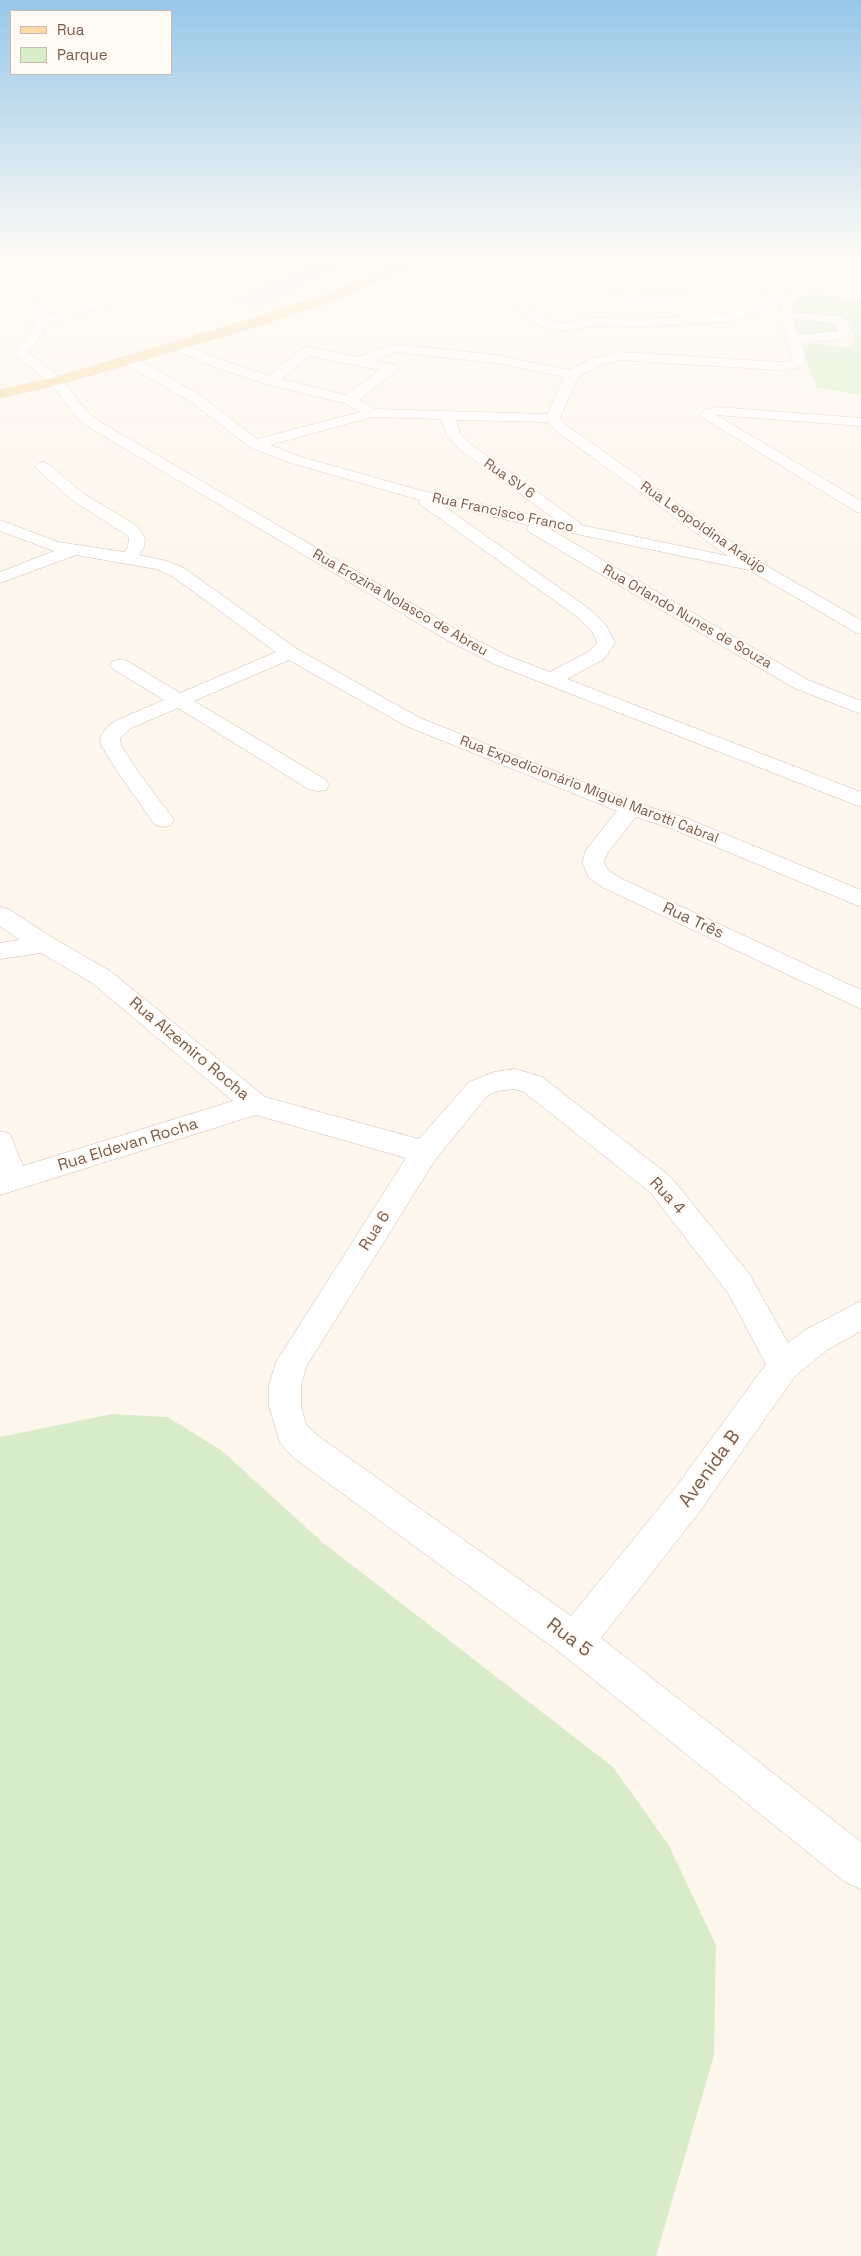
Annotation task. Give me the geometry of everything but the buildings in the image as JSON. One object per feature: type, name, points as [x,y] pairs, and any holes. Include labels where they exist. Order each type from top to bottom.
[{"type":"main road","points":[[0,394],[56,381],[121,362]]},
{"type":"street","name":"Rua Erozina Nolasco de Abreu","points":[[30,362],[56,381],[82,415],[98,426],[454,636],[501,660],[550,680],[861,800]]},
{"type":"street","name":"Rua Francisco Franco","points":[[133,362],[196,399],[231,428],[255,444],[293,459],[415,494],[516,517],[754,566]]},
{"type":"street","points":[[215,362],[272,381],[349,400],[372,413]]},
{"type":"street","points":[[272,381],[294,362]]},
{"type":"street","points":[[349,400],[391,370],[388,366],[364,362]]},
{"type":"street","points":[[512,362],[572,375]]},
{"type":"street","points":[[255,444],[372,413],[553,418],[572,375],[595,362]]},
{"type":"street","points":[[724,362],[779,366],[791,365],[796,362]]},
{"type":"street","points":[[859,423],[716,411],[709,413],[707,416],[861,508]]},
{"type":"street","name":"Rua SV 6","points":[[446,415],[453,434],[464,446],[578,529]]},
{"type":"street","name":"Rua Leopoldina Araújo","points":[[553,418],[561,428],[754,566],[861,628]]},
{"type":"street","points":[[42,467],[78,497],[132,530],[136,538],[136,548],[128,558]]},
{"type":"street","points":[[415,494],[582,612],[600,629],[606,643],[596,655],[550,680]]},
{"type":"street","name":"Rua Orlando Nunes de Souza","points":[[516,517],[801,684],[861,708]]},
{"type":"street","name":"Rua Expedicionário Miguel Marotti Cabral","points":[[0,525],[36,540],[72,550],[128,558],[161,565],[178,572],[290,653],[413,722],[631,809],[678,823],[861,899]]},
{"type":"street","points":[[0,578],[72,550]]},
{"type":"street","points":[[163,820],[127,771],[111,745],[110,738],[114,731],[124,724],[290,653]]},
{"type":"street","points":[[120,666],[318,785]]},
{"type":"street","name":"Rua Três","points":[[631,809],[597,850],[593,862],[597,873],[612,883],[861,1000]]},
{"type":"street","name":"Rua Alzemiro Rocha","points":[[0,915],[44,944],[101,977],[256,1105],[425,1152]]},
{"type":"street","points":[[0,951],[44,944]]},
{"type":"street","name":"Rua 4","points":[[501,1080],[515,1079],[533,1084],[661,1185],[739,1284],[784,1366]]},
{"type":"street","name":"Rua 6","points":[[285,1406],[285,1385],[292,1362],[425,1152],[478,1089],[501,1080]]},
{"type":"street","name":"Rua Eldevan Rocha","points":[[7,1182],[256,1105]]},
{"type":"street","points":[[0,1142],[7,1182]]},
{"type":"street","name":"Avenida B","points":[[575,1641],[688,1499],[784,1366],[816,1340],[861,1315]]},
{"type":"street","name":"Rua 5","points":[[285,1406],[292,1432],[306,1447],[575,1641],[861,1868]]},
{"type":"green space","points":[[807,362],[861,362],[861,395],[817,388]]},
{"type":"green space","points":[[112,1414],[167,1417],[221,1450],[322,1542],[613,1767],[668,1844],[716,1945],[714,2055],[656,2256],[0,2256],[0,1437]]}]
